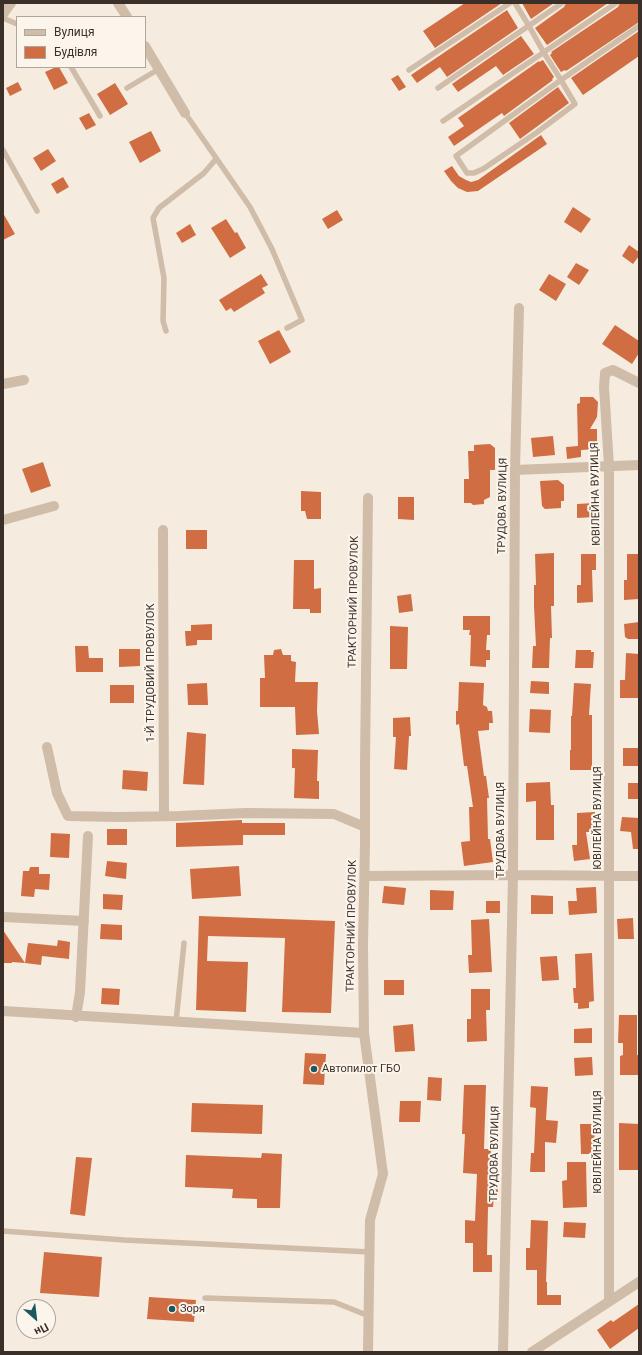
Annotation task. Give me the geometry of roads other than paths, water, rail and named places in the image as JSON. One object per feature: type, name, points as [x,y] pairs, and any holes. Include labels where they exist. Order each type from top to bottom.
[{"type":"street","points":[[3,14],[11,3]]},
{"type":"street","points":[[118,3],[126,16]]},
{"type":"street","points":[[146,48],[185,113]]},
{"type":"street","name":"ТРУДОВА ВУЛИЦЯ","points":[[503,1352],[513,875],[515,470],[519,308]]},
{"type":"street","name":"ЮВІЛЕЙНА ВУЛИЦЯ","points":[[609,1302],[609,466],[604,373],[613,370],[639,383]]},
{"type":"street","points":[[3,384],[24,380]]},
{"type":"street","points":[[515,470],[639,465]]},
{"type":"street","name":"ТРАКТОРНИЙ ПРОВУЛОК","points":[[368,498],[364,1033],[383,1174],[370,1220],[368,1352]]},
{"type":"street","points":[[3,520],[54,506]]},
{"type":"street","name":"1-Й ТРУДОВИЙ ПРОВУЛОК","points":[[163,530],[164,816]]},
{"type":"street","points":[[47,747],[57,793],[68,816],[164,816],[246,813],[334,814],[365,826]]},
{"type":"street","points":[[76,1017],[80,992],[88,836]]},
{"type":"street","points":[[365,876],[639,876]]},
{"type":"street","points":[[3,917],[84,921]]},
{"type":"street","points":[[3,1012],[364,1033]]},
{"type":"street","points":[[532,1352],[639,1282]]},
{"type":"lane","points":[[409,70],[510,3]]},
{"type":"lane","points":[[515,3],[544,53],[561,80],[575,104],[536,133],[482,169],[474,173],[467,173],[456,156],[561,80],[639,26]]},
{"type":"lane","points":[[438,88],[562,3]]},
{"type":"lane","points":[[443,121],[616,3]]},
{"type":"lane","points":[[3,18],[16,24]]},
{"type":"lane","points":[[72,68],[100,116]]},
{"type":"lane","points":[[127,88],[159,69]]},
{"type":"lane","points":[[185,113],[250,207],[272,250],[302,320],[287,328]]},
{"type":"lane","points":[[3,150],[37,211]]},
{"type":"lane","points":[[166,331],[163,321],[164,278],[153,218],[159,208],[204,172],[216,158]]},
{"type":"lane","points":[[176,1022],[184,943]]},
{"type":"lane","points":[[3,1231],[124,1240],[370,1252]]},
{"type":"lane","points":[[205,1298],[334,1302],[369,1316]]},
{"type":"place","name":"Автопилот ГБО","points":[[314,1069]]},
{"type":"place","name":"Зоря","points":[[172,1309]]}]
